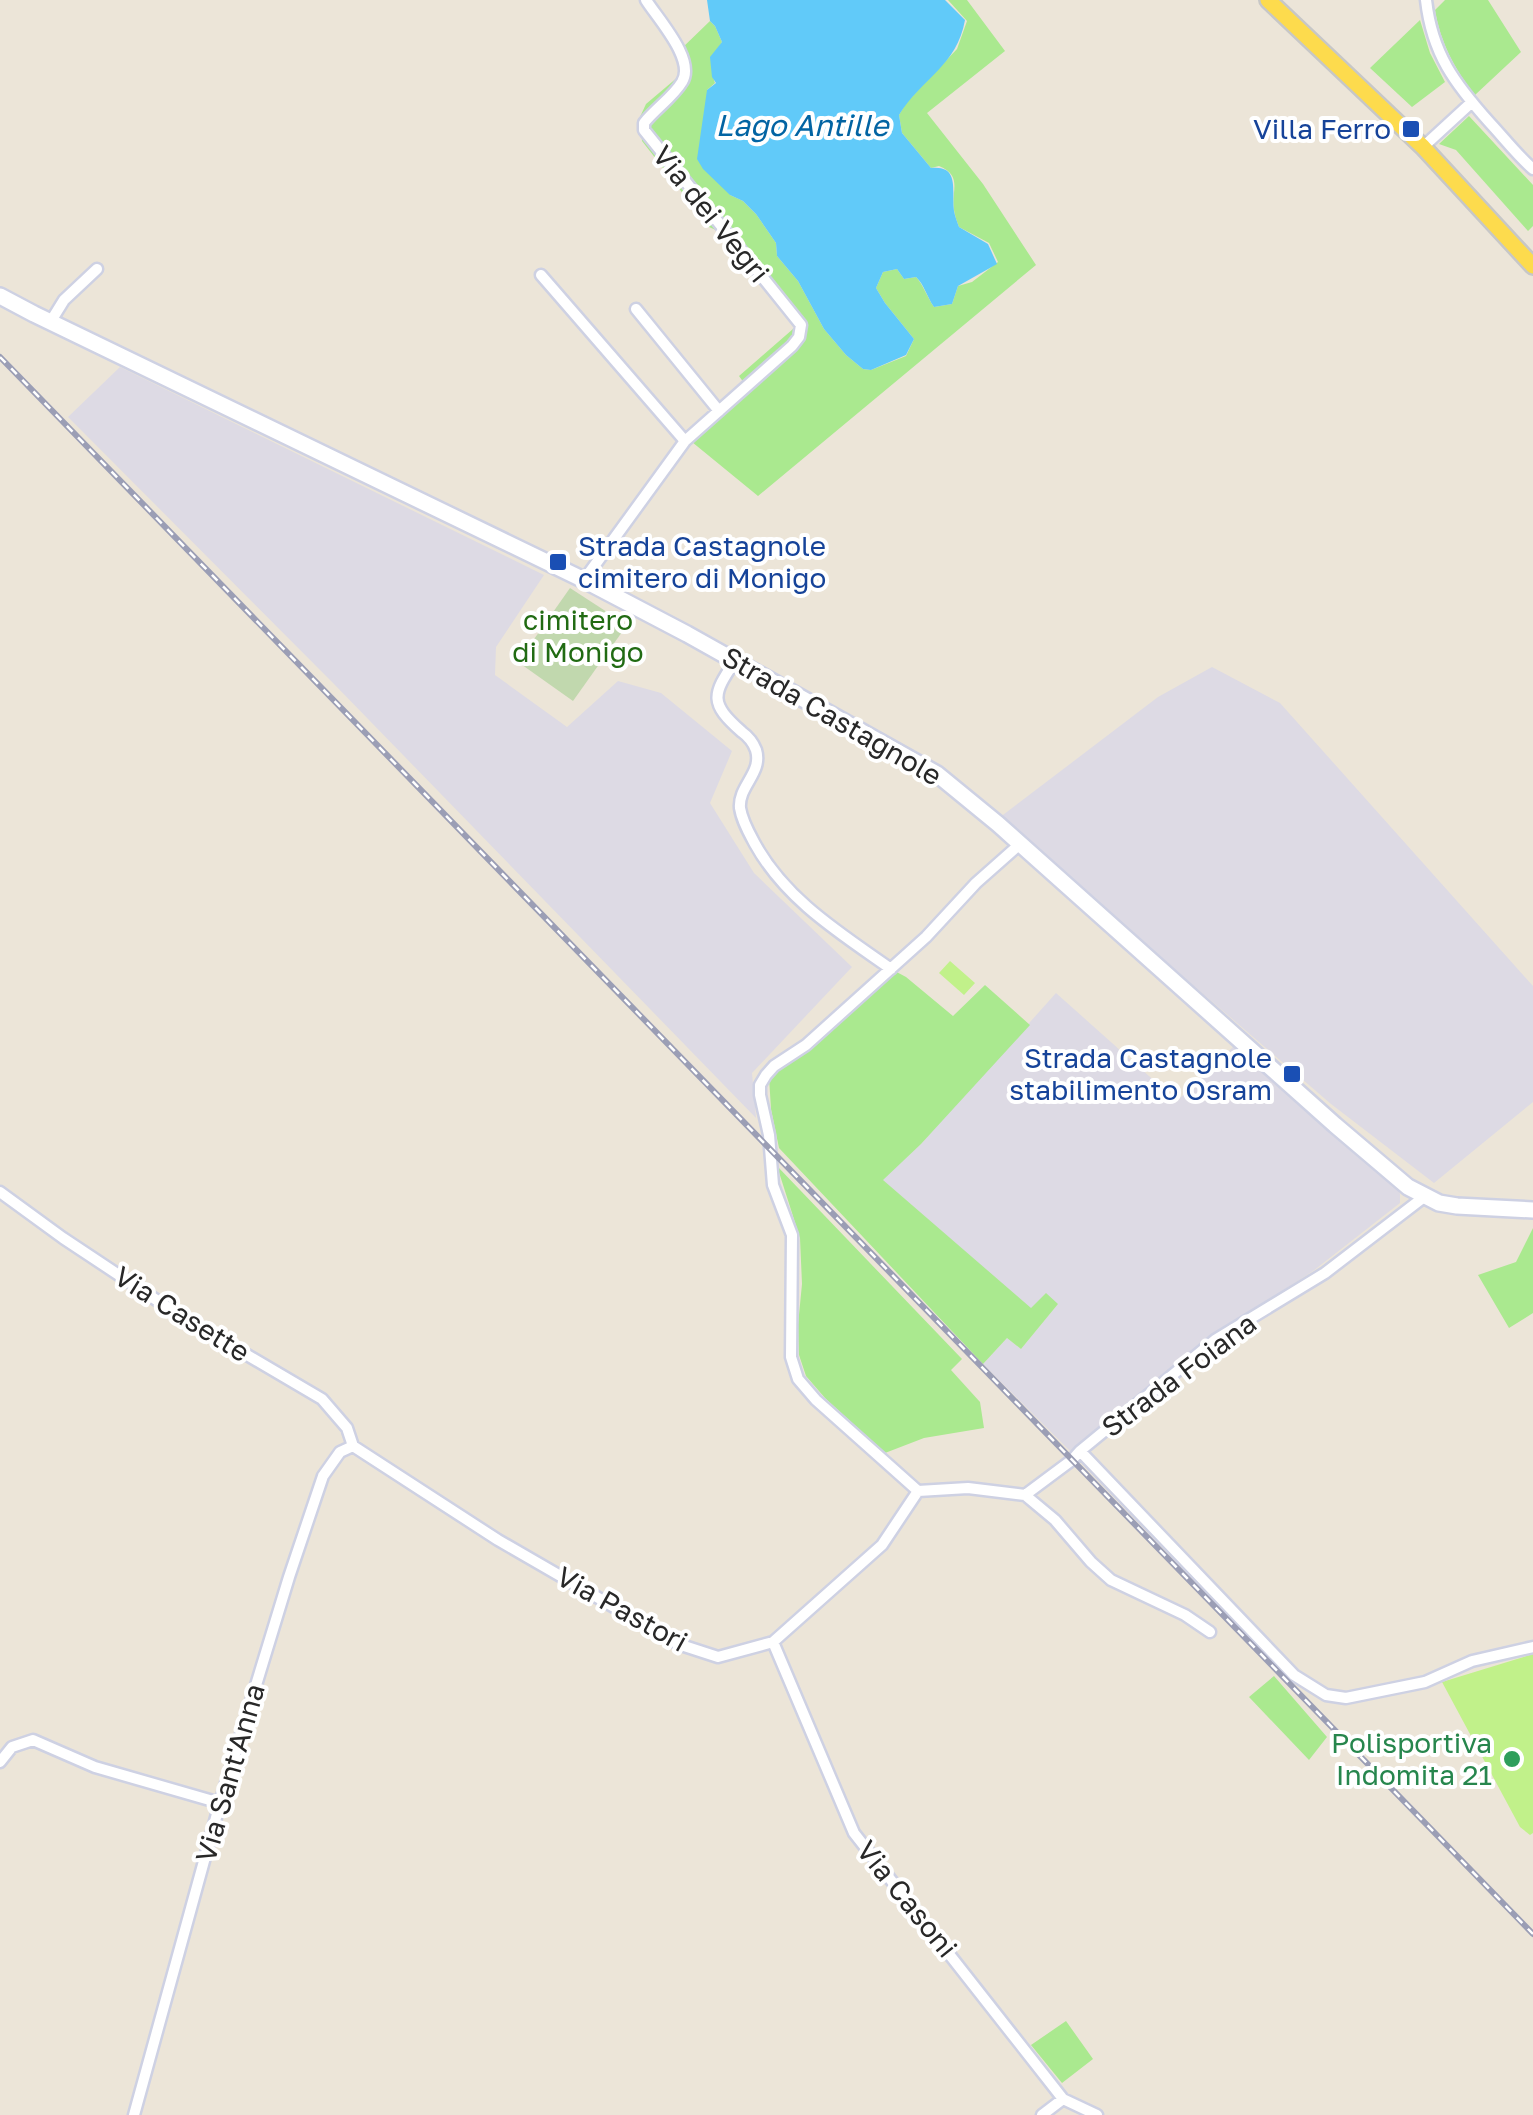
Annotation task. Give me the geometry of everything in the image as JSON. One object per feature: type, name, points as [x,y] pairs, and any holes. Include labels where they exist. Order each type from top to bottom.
[{"type":"main road","points":[[1268,0],[1423,147],[1533,266]]},
{"type":"main road","name":"Strada Castagnole","points":[[0,296],[584,580],[937,774],[974,802],[1388,1171],[1424,1197],[1439,1202],[1467,1208],[1533,1210]]},
{"type":"street","name":"Via dei Vegri","points":[[584,580],[686,441],[799,337],[800,325],[644,130],[644,123],[682,83],[687,70],[683,56],[646,0]]},
{"type":"street","points":[[1426,0],[1441,57],[1459,88],[1530,162]]},
{"type":"street","points":[[1423,147],[1472,102]]},
{"type":"street","points":[[51,322],[64,300],[98,269]]},
{"type":"street","points":[[542,275],[686,441]]},
{"type":"street","points":[[636,309],[719,411]]},
{"type":"street","points":[[736,661],[718,686],[717,698],[724,714],[750,738],[756,752],[757,766],[740,803],[750,834],[794,897],[891,969]]},
{"type":"street","points":[[1020,844],[976,883],[926,938],[806,1045],[766,1074],[760,1085],[773,1185],[792,1235],[790,1357],[798,1379],[816,1400],[918,1491],[968,1488],[1025,1494],[1111,1580],[1210,1632]]},
{"type":"street","name":"Via Casette","points":[[0,1192],[179,1316],[322,1399],[347,1428],[352,1446]]},
{"type":"street","name":"Strada Foiana","points":[[1025,1494],[1072,1460],[1215,1340],[1325,1274],[1424,1197]]},
{"type":"street","name":"Via Pastori","points":[[352,1446],[498,1540],[678,1644],[718,1657],[773,1642],[882,1545],[918,1491]]},
{"type":"street","name":"Via Sant'Anna","points":[[134,2115],[220,1803],[289,1576],[323,1476],[340,1452],[352,1446]]},
{"type":"street","points":[[1080,1451],[1294,1676],[1326,1695],[1346,1698],[1425,1682],[1472,1661],[1533,1647]]},
{"type":"street","name":"Via Casoni","points":[[773,1642],[854,1833],[1063,2098],[1097,2115]]},
{"type":"street","points":[[0,1762],[12,1747],[33,1740],[95,1767],[220,1803]]},
{"type":"street","points":[[1042,2115],[1063,2098]]},
{"type":"shaded area","points":[[120,367],[544,575],[496,647],[495,675],[567,727],[618,681],[661,693],[732,751],[710,803],[754,873],[852,967],[752,1073],[756,1118],[68,417]]},
{"type":"shaded area","points":[[1212,667],[1280,703],[1533,986],[1533,1102],[1434,1183],[1331,1104],[999,818],[1158,697]]},
{"type":"shaded area","points":[[1056,993],[1177,1101],[1234,1046],[1272,1074],[1397,1186],[1400,1194],[1400,1203],[1313,1271],[1214,1335],[1071,1452],[983,1364],[1007,1338],[1021,1349],[1058,1304],[1031,1309],[882,1180],[921,1144]]},
{"type":"green space","points":[[948,0],[967,0],[1005,51],[927,113],[983,184],[1036,265],[758,496],[692,442],[744,383],[739,376],[801,322],[725,234],[709,227],[642,141],[640,117],[646,104],[685,71],[680,50],[710,21],[722,42],[714,62],[715,83],[707,90],[730,195],[756,214],[776,243],[777,256],[798,281],[824,329],[846,355],[863,369],[871,370],[906,356],[914,339],[876,288],[883,272],[897,269],[904,279],[916,277],[934,307],[952,304],[958,286],[972,282],[998,262],[989,243],[959,227],[951,174],[939,166],[931,168],[902,133],[899,115],[957,49],[967,21]]},
{"type":"green space","points":[[1445,0],[1488,0],[1521,52],[1475,95],[1455,66],[1441,33],[1435,10]]},
{"type":"green space","points":[[1420,20],[1430,53],[1445,82],[1412,107],[1370,68]]},
{"type":"green space","points":[[1469,116],[1533,185],[1533,226],[1528,231],[1456,150],[1439,144]]},
{"type":"green space","name":"cimitero di Monigo","points":[[570,588],[627,625],[573,701],[518,662]]},
{"type":"green space","points":[[950,961],[975,983],[964,995],[939,973]]},
{"type":"green space","points":[[891,969],[953,1016],[985,985],[1030,1025],[883,1180],[1031,1308],[1046,1293],[1058,1304],[1021,1349],[1007,1338],[983,1364],[779,1148],[769,1077]]},
{"type":"green space","points":[[777,1166],[962,1359],[951,1370],[980,1402],[984,1428],[924,1438],[885,1453],[806,1376],[799,1355],[800,1238]]},
{"type":"green space","points":[[1533,1228],[1533,1313],[1509,1328],[1478,1275],[1516,1262]]},
{"type":"green space","name":"Polisportiva Indomita 21","points":[[1533,1654],[1530,1835],[1520,1827],[1442,1682]]},
{"type":"green space","points":[[1274,1676],[1327,1737],[1309,1760],[1249,1697]]},
{"type":"green space","points":[[1066,2021],[1093,2059],[1062,2083],[1031,2045]]},
{"type":"water","name":"Lago Antille","points":[[707,0],[945,0],[965,20],[961,36],[946,61],[899,115],[902,133],[931,168],[951,175],[959,227],[988,244],[997,264],[958,286],[952,304],[934,307],[916,277],[904,279],[897,269],[883,272],[876,288],[914,339],[906,355],[871,370],[863,369],[846,355],[824,329],[798,281],[777,256],[776,243],[756,214],[730,195],[697,159],[707,90],[716,83],[710,57],[722,42],[710,21]]},
{"type":"railway","points":[[0,357],[1533,1934]]},
{"type":"place","name":"Villa Ferro","points":[[1411,129]]},
{"type":"place","name":"Strada Castagnole cimitero di Monigo","points":[[558,562]]},
{"type":"place","name":"Strada Castagnole stabilimento Osram","points":[[1292,1074]]},
{"type":"place","name":"Polisportiva Indomita 21","points":[[1512,1759]]}]
